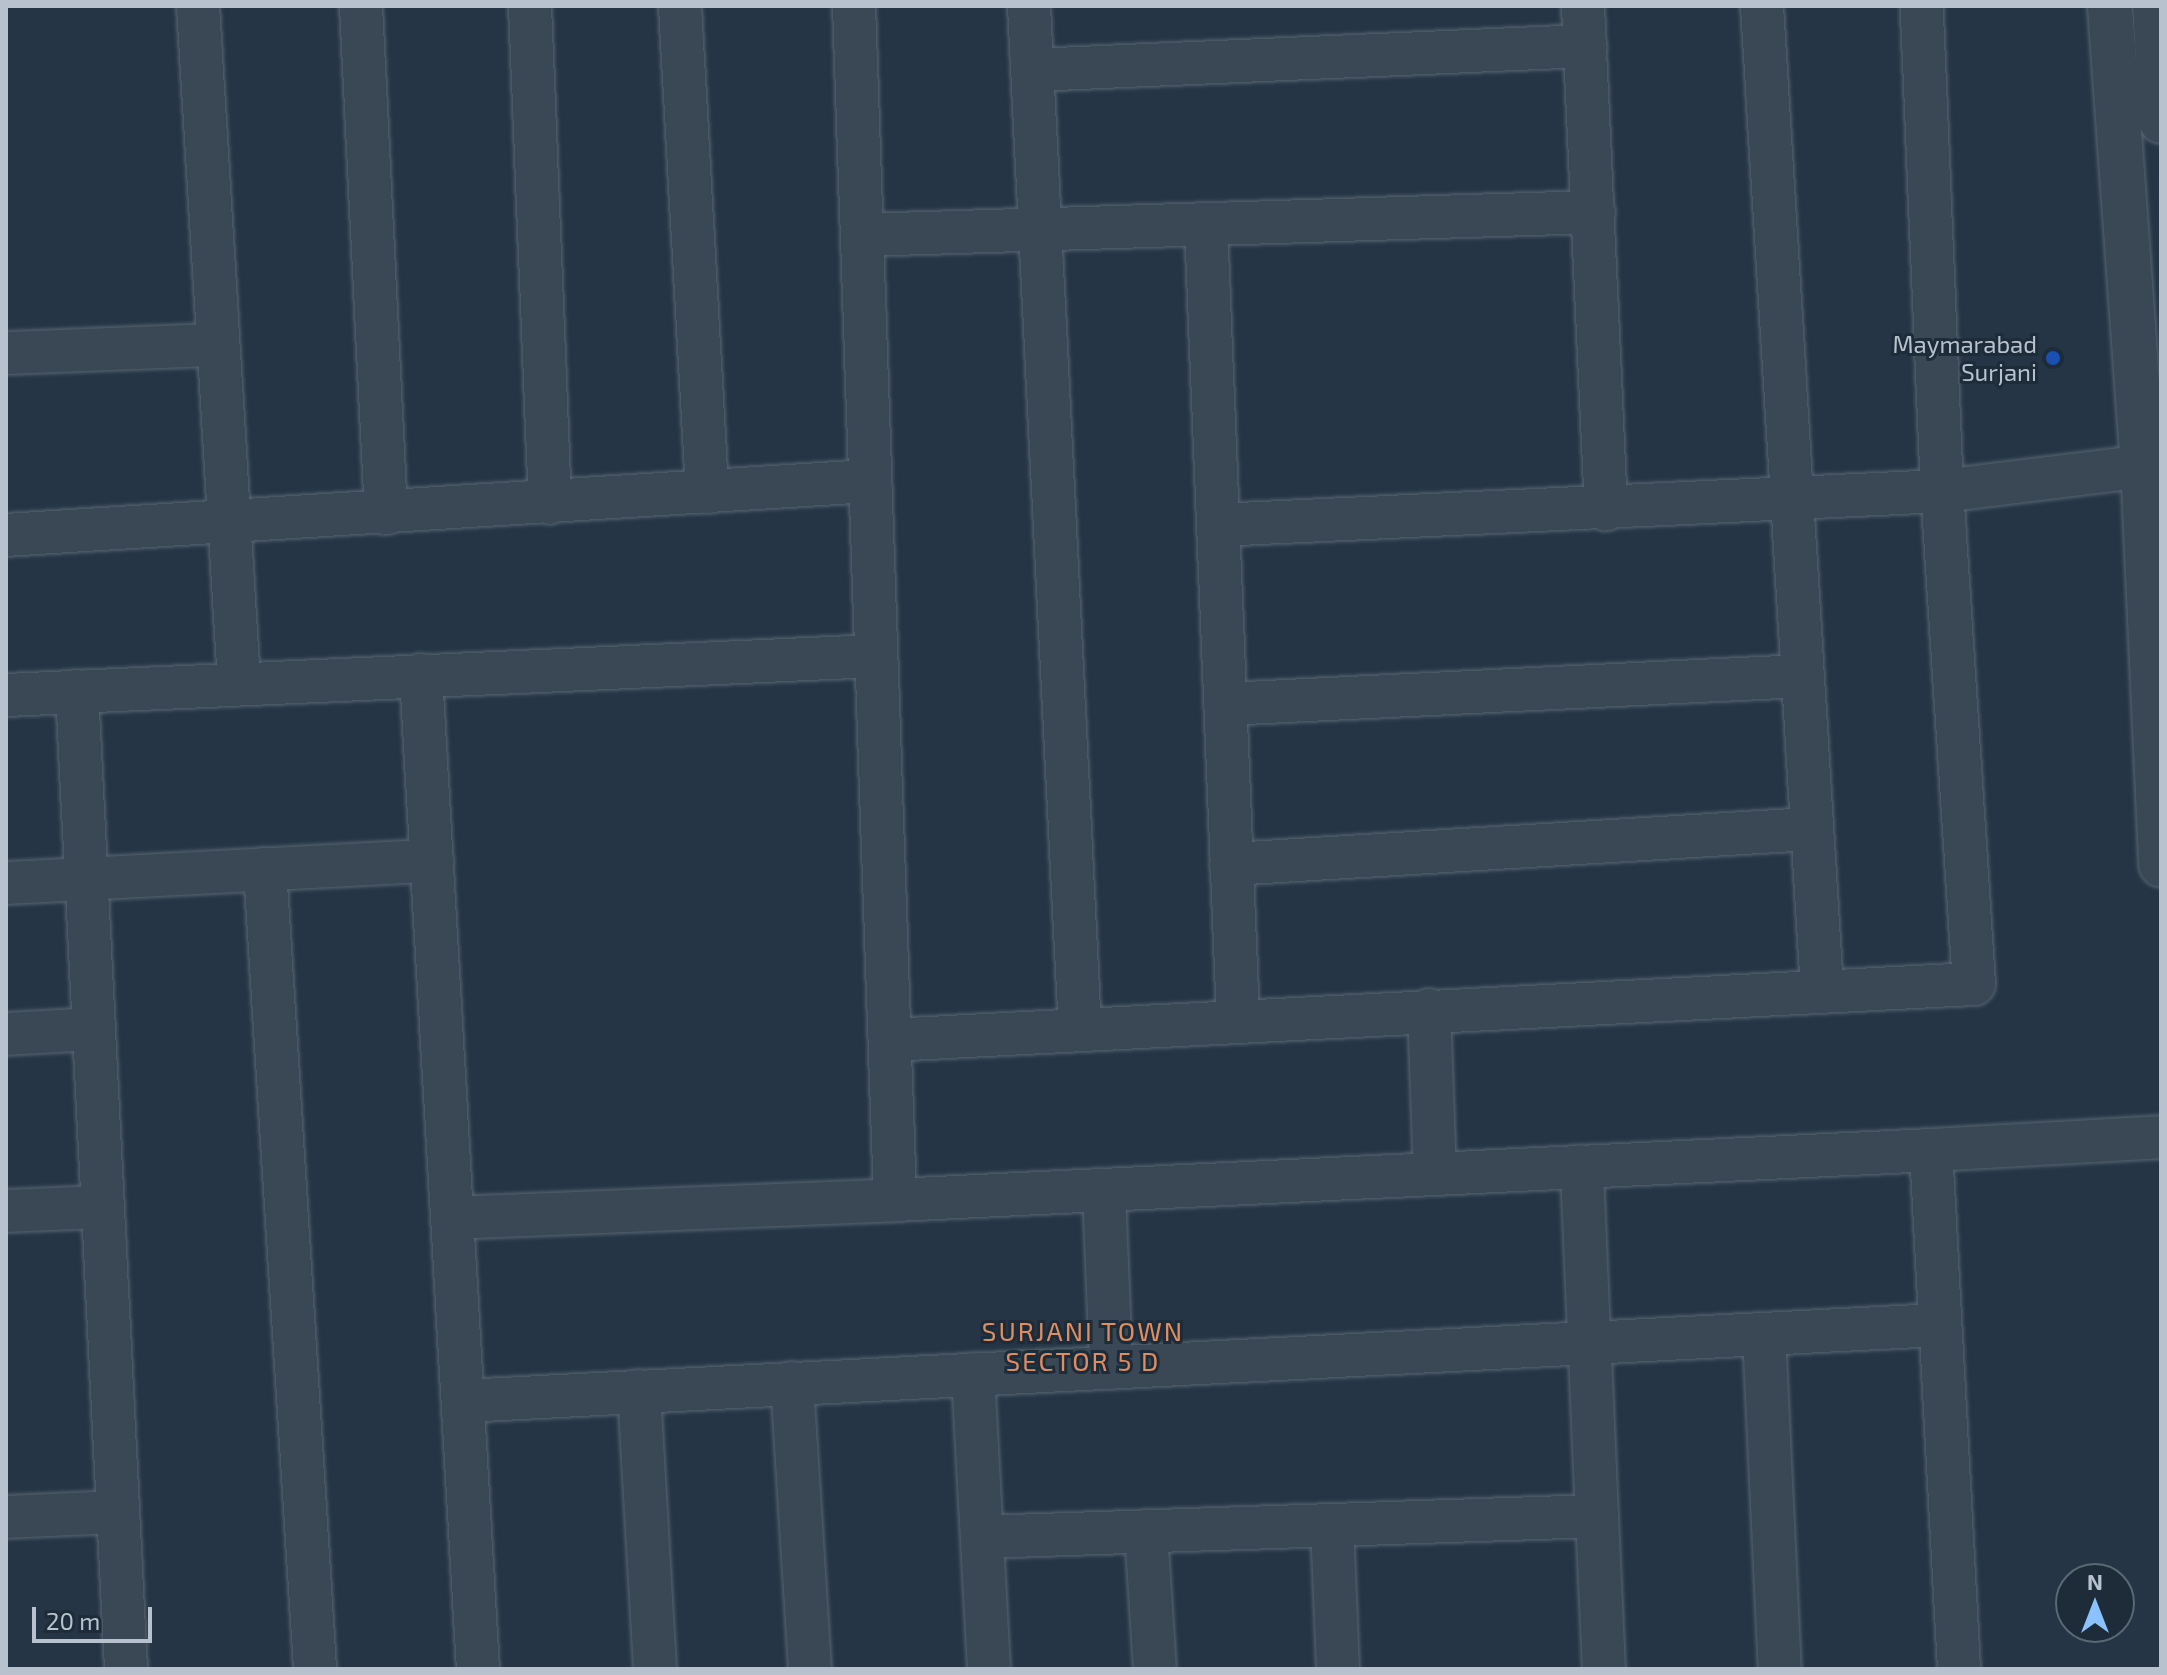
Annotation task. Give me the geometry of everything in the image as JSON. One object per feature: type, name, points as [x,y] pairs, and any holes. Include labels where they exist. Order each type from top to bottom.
[{"type":"street","points":[[198,6],[239,683]]},
{"type":"street","points":[[361,6],[386,513]]},
{"type":"street","points":[[530,6],[550,503]]},
{"type":"street","points":[[680,6],[707,492]]},
{"type":"street","points":[[854,6],[895,1200]]},
{"type":"street","points":[[1029,6],[1080,1029]]},
{"type":"street","points":[[1762,6],[1789,499],[1822,990]]},
{"type":"street","points":[[890,1040],[1974,984],[1942,491],[1922,6]]},
{"type":"street","points":[[2110,6],[2152,464],[2161,865]]},
{"type":"street","points":[[2155,6],[2161,121]]},
{"type":"street","points":[[1033,70],[1584,26],[1606,509]]},
{"type":"street","points":[[862,235],[1594,212]]},
{"type":"street","points":[[1206,225],[1238,1020]]},
{"type":"street","points":[[6,353],[218,345]]},
{"type":"street","points":[[1218,525],[1942,491],[2152,464]]},
{"type":"street","points":[[6,535],[229,524],[870,481]]},
{"type":"street","points":[[6,695],[876,656]]},
{"type":"street","points":[[421,675],[478,1669]]},
{"type":"street","points":[[1225,704],[1801,676]]},
{"type":"street","points":[[77,691],[126,1669]]},
{"type":"street","points":[[1231,864],[1810,829]]},
{"type":"street","points":[[6,883],[432,861]]},
{"type":"street","points":[[265,869],[315,1669]]},
{"type":"street","points":[[1429,1010],[1435,1174]]},
{"type":"street","points":[[6,1034],[94,1029]]},
{"type":"street","points":[[453,1218],[895,1200],[2161,1137]]},
{"type":"street","points":[[1931,1150],[1959,1669]]},
{"type":"street","points":[[1582,1166],[1604,1669]]},
{"type":"street","points":[[1104,1190],[1111,1368]]},
{"type":"street","points":[[6,1211],[103,1207]]},
{"type":"street","points":[[463,1401],[1940,1325]]},
{"type":"street","points":[[1764,1334],[1780,1669]]},
{"type":"street","points":[[973,1374],[989,1669]]},
{"type":"street","points":[[792,1383],[810,1669]]},
{"type":"street","points":[[639,1391],[655,1669]]},
{"type":"street","points":[[6,1517],[118,1512]]},
{"type":"street","points":[[982,1537],[1597,1516]]},
{"type":"street","points":[[1332,1525],[1338,1669]]},
{"type":"street","points":[[1146,1531],[1155,1669]]},
{"type":"place","name":"Maymarabad Surjani","points":[[2053,358]]},
{"type":"district","name":"SURJANI TOWN SECTOR 5 D","points":[[1083,1346]]}]
